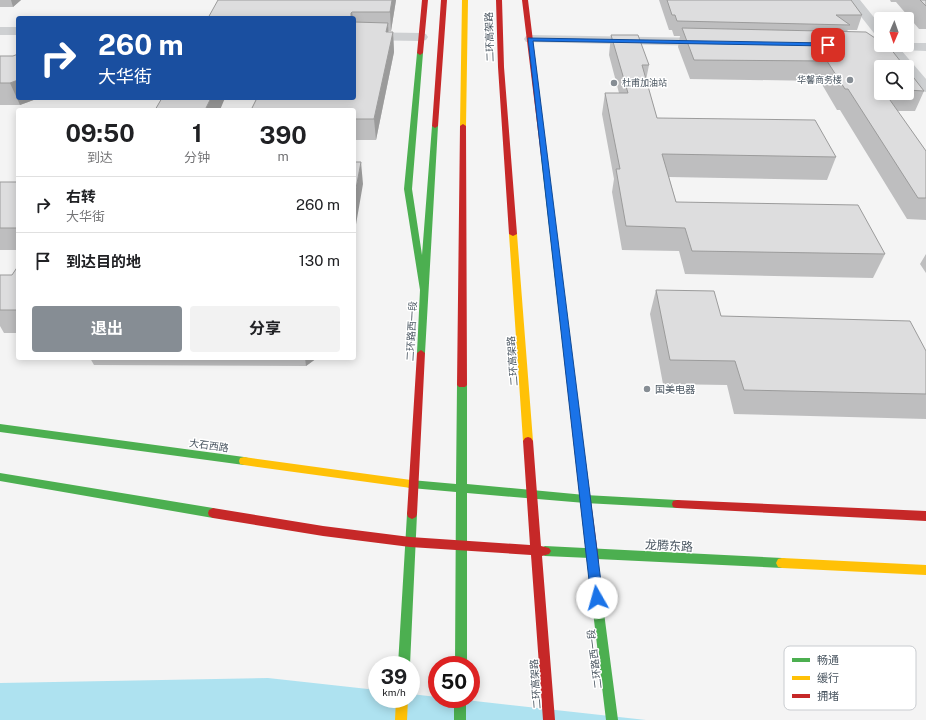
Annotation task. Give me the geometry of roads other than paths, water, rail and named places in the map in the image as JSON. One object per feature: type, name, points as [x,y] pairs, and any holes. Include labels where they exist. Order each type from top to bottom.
[{"type":"main road","name":"二环路西一段","points":[[405,656],[424,290],[408,189],[425,0]]},
{"type":"main road","points":[[424,290],[444,0]]},
{"type":"main road","points":[[461,656],[463,80],[465,0]]},
{"type":"main road","name":"二环高架路","points":[[499,0],[501,67],[549,720]]},
{"type":"main road","name":"二环路西一段","points":[[525,0],[612,720]]},
{"type":"main road","name":"大石西路","points":[[0,428],[414,484]]},
{"type":"main road","points":[[0,477],[323,531],[410,542]]},
{"type":"main road","points":[[414,484],[585,499],[926,516]]},
{"type":"main road","name":"龙腾东路","points":[[410,542],[592,554],[926,570]]},
{"type":"main road","points":[[401,720],[402,708]]},
{"type":"main road","points":[[460,708],[460,720]]},
{"type":"street","points":[[854,0],[874,25]]},
{"type":"street","points":[[0,31],[16,31]]},
{"type":"street","points":[[356,36],[422,37]]},
{"type":"street","points":[[530,39],[718,42]]},
{"type":"street","points":[[844,45],[874,45]]},
{"type":"street","points":[[914,46],[926,47]]},
{"type":"street","points":[[896,52],[926,88]]},
{"type":"water","points":[[268,678],[368,689],[368,708],[420,708],[420,695],[428,696],[428,708],[480,708],[480,702],[646,720],[0,720],[0,683]]},
{"type":"place","name":"华馨商务楼","points":[[850,80]]},
{"type":"place","name":"杜甫加油站","points":[[614,83]]},
{"type":"place","name":"国美电器","points":[[647,389]]}]
